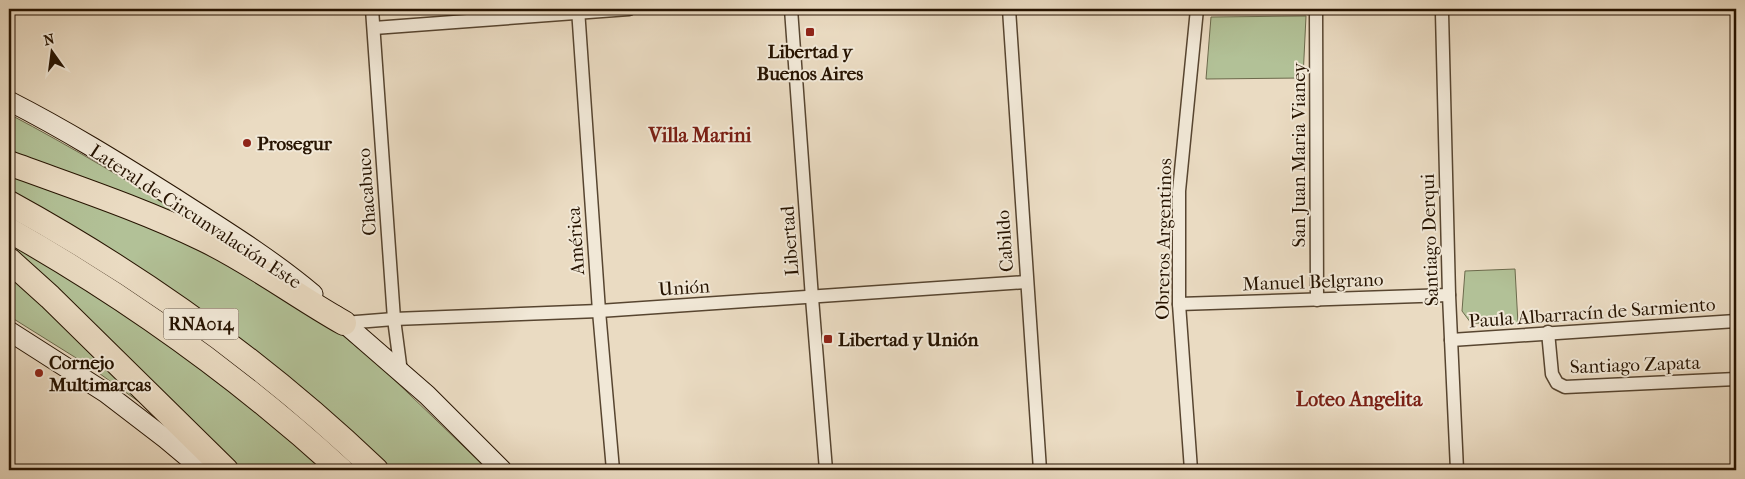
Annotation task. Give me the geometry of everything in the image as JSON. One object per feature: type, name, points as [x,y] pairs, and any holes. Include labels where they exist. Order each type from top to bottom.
[{"type":"highway","points":[[9,163],[134,210],[204,240],[267,275],[344,323]]},
{"type":"highway","name":"RNA014","points":[[9,203],[104,258],[200,323],[291,395],[376,470]]},
{"type":"highway","name":"RNA014","points":[[9,230],[84,274],[168,330],[260,399],[341,470]]},
{"type":"highway","points":[[9,260],[50,296],[226,470]]},
{"type":"street","name":"Chacabuco","points":[[372,9],[394,319],[401,372]]},
{"type":"street","points":[[374,28],[578,10],[629,9]]},
{"type":"street","name":"Libertad","points":[[791,9],[826,470]]},
{"type":"street","name":"Cabildo","points":[[1008,9],[1040,470]]},
{"type":"street","name":"Obreros Argentinos","points":[[1191,470],[1179,304],[1179,191],[1197,9]]},
{"type":"street","name":"San Juan Maria Vianey","points":[[1316,9],[1317,300]]},
{"type":"street","name":"Santiago Derqui","points":[[1440,9],[1442,13],[1449,296],[1456,470]]},
{"type":"street","name":"América","points":[[578,10],[599,311],[613,470]]},
{"type":"street","name":"Lateral de Circunvalación Este","points":[[9,101],[90,146],[241,241],[290,275],[401,372],[502,470]]},
{"type":"street","name":"Unión","points":[[344,323],[394,319],[599,311],[1026,282]]},
{"type":"street","name":"Manuel Belgrano","points":[[1179,304],[1449,296]]},
{"type":"street","name":"Paula Albarracín de Sarmiento","points":[[1451,340],[1548,332],[1736,321]]},
{"type":"street","points":[[9,331],[106,393],[203,470]]},
{"type":"street","name":"Santiago Zapata","points":[[1548,332],[1552,374],[1557,383],[1565,387],[1736,379]]},
{"type":"green space","points":[[1306,16],[1303,78],[1206,79],[1211,17]]},
{"type":"green space","points":[[9,114],[56,139],[194,222],[9,155]]},
{"type":"green space","points":[[9,168],[163,226],[335,329],[382,368],[488,470],[393,470],[304,391],[210,317],[112,250],[9,190]]},
{"type":"green space","points":[[9,244],[33,257],[132,320],[189,360],[244,402],[323,470],[232,470],[9,254]]},
{"type":"green space","points":[[1515,269],[1518,324],[1471,323],[1462,311],[1465,271]]},
{"type":"green space","points":[[9,271],[149,409],[89,366],[9,316]]},
{"type":"place","name":"Libertad y Buenos Aires","points":[[810,32]]},
{"type":"place","name":"Prosegur","points":[[247,143]]},
{"type":"place","name":"Libertad y Unión","points":[[828,339]]},
{"type":"place","name":"Cornejo Multimarcas","points":[[39,373]]},
{"type":"district","name":"Villa Marini","points":[[700,135]]},
{"type":"district","name":"Loteo Angelita","points":[[1359,399]]}]
